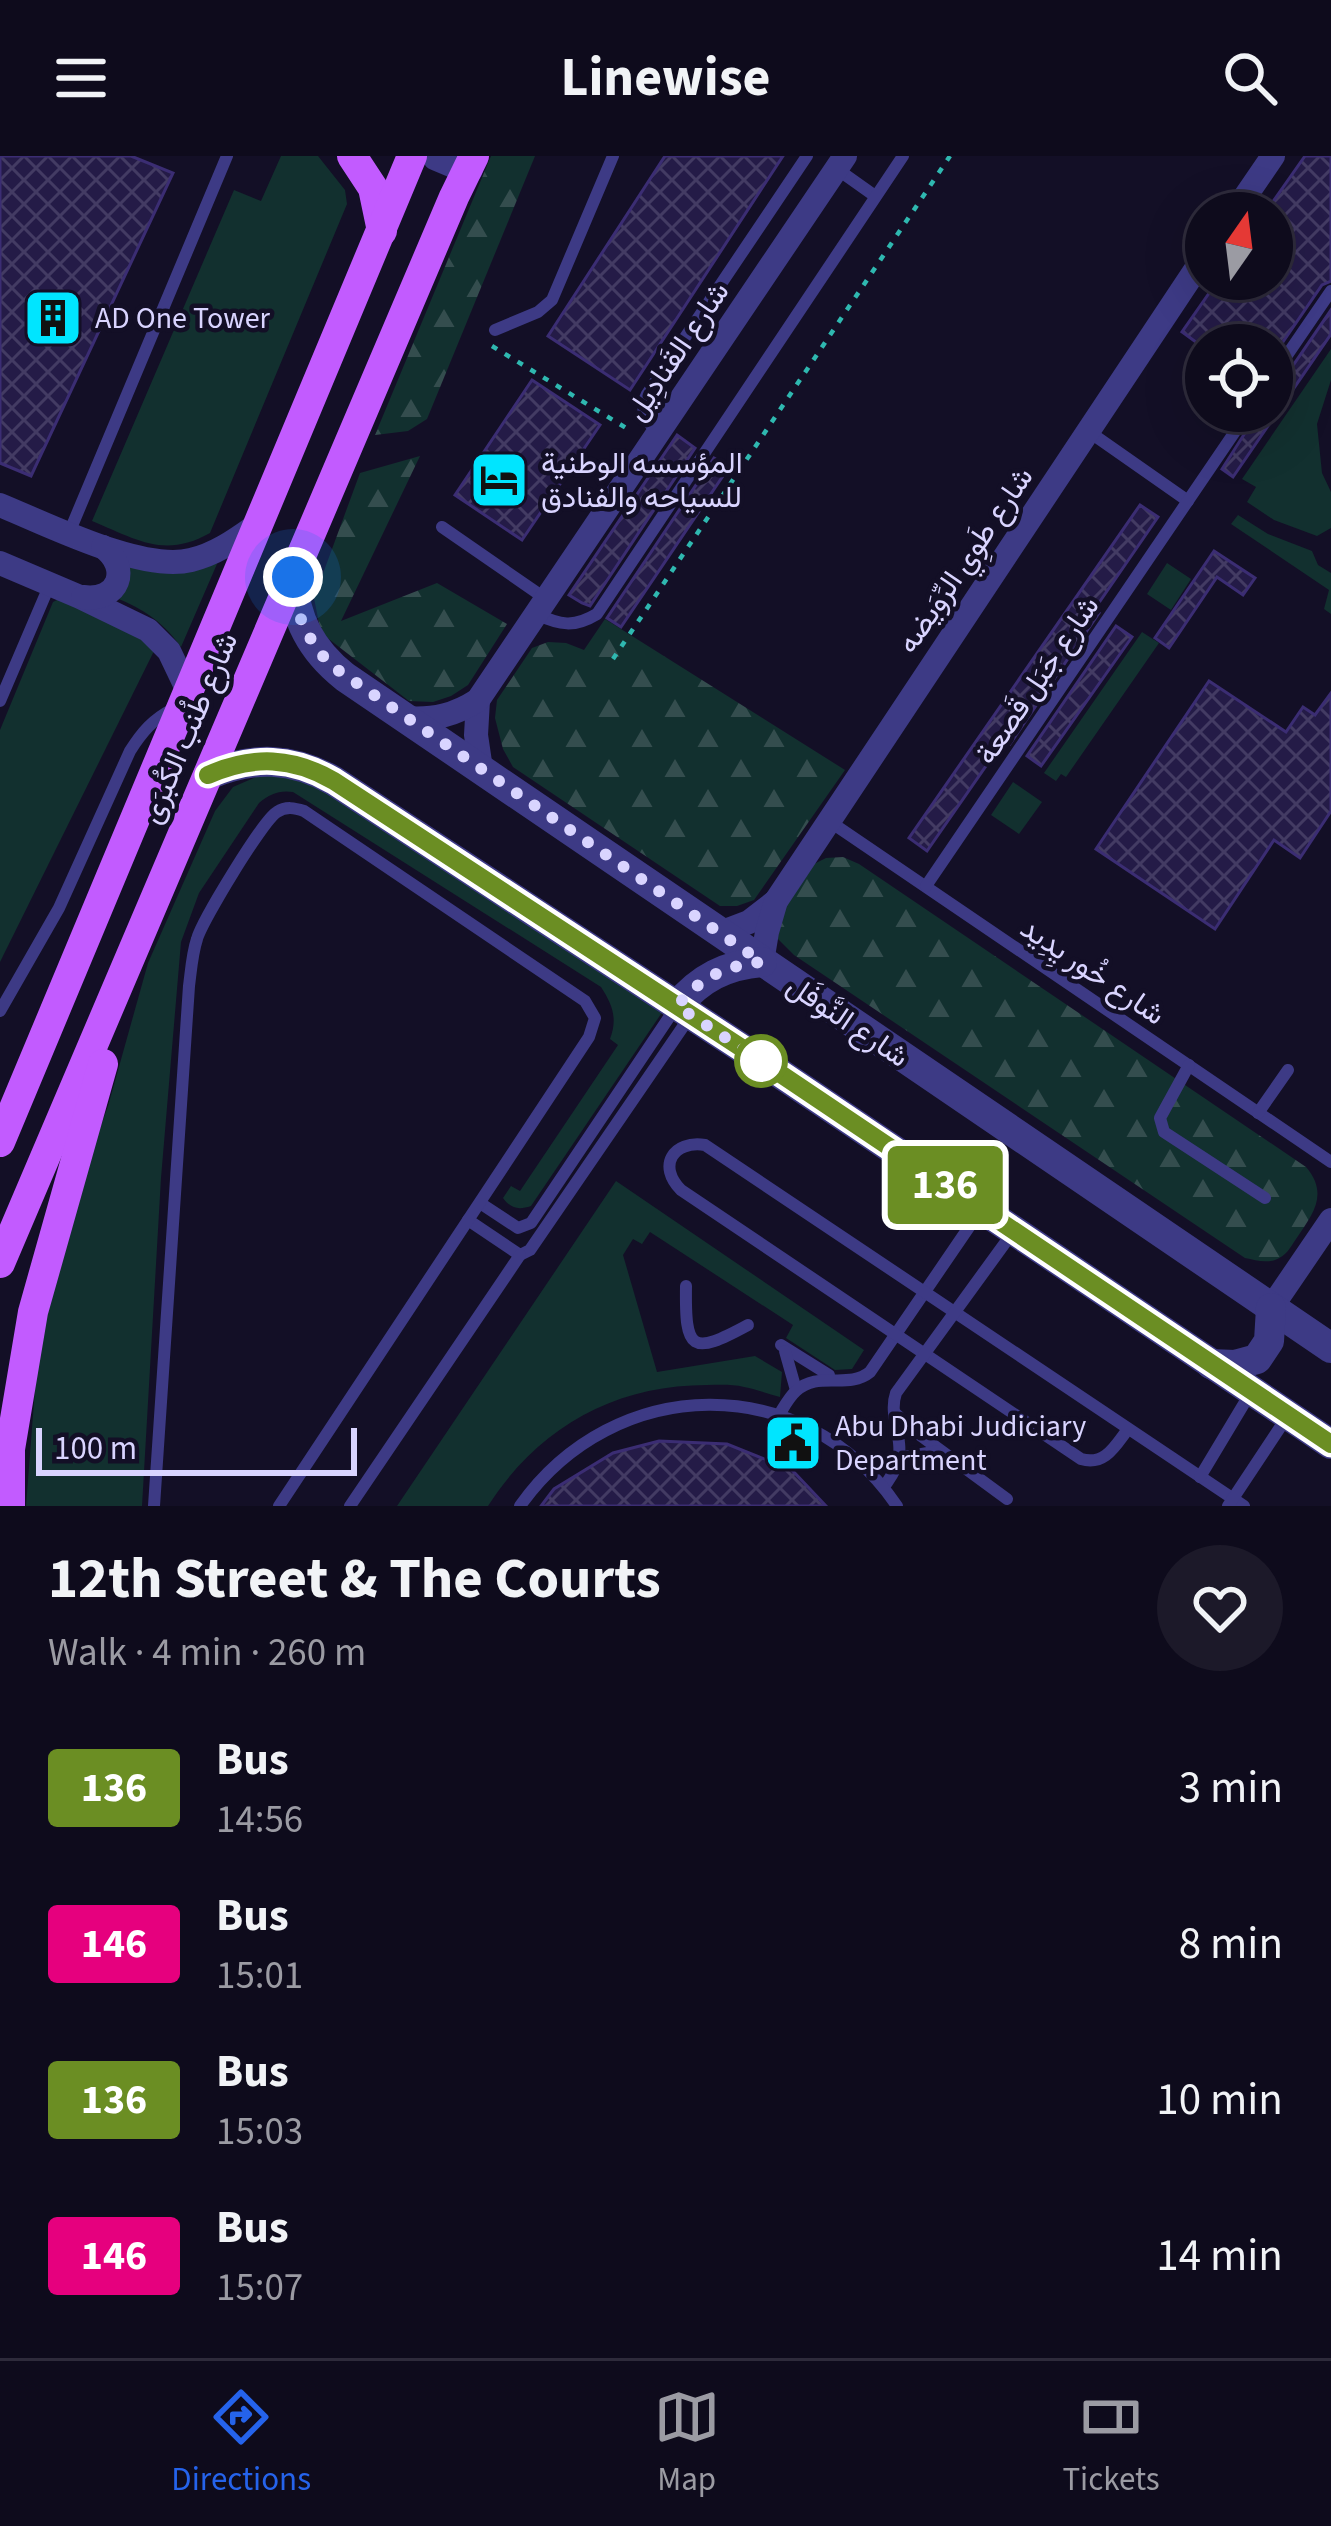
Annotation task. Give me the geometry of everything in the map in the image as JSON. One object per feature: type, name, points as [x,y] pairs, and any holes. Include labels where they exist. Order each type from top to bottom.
[{"type":"main road","points":[[352,156],[374,188],[382,231]]},
{"type":"main road","name":"شارع طُنب الكُبرَى","points":[[0,1142],[412,156]]},
{"type":"main road","name":"شارع طُنب الكُبرَى","points":[[0,1263],[471,162]]},
{"type":"main road","points":[[10,1506],[10,1449],[33,1312],[140,938]]},
{"type":"street","points":[[437,156],[471,162]]},
{"type":"street","points":[[1248,192],[1273,156]]},
{"type":"street","name":"شارع القَنادِيل","points":[[478,700],[840,162]]},
{"type":"street","name":"شارع طَوِي الرِّوَيضه","points":[[762,962],[776,902],[1185,285]]},
{"type":"street","points":[[0,506],[103,547],[155,561],[191,560],[227,545],[260,522]]},
{"type":"street","points":[[80,596],[105,596],[117,583],[118,566],[103,547]]},
{"type":"street","points":[[0,562],[148,630],[177,664],[187,698]]},
{"type":"street","name":"شارع النَّوفَل","points":[[293,577],[302,626],[320,654],[345,676],[1331,1348]]},
{"type":"street","points":[[406,718],[436,718],[478,700]]},
{"type":"street","points":[[478,700],[481,769]]},
{"type":"street","points":[[208,775],[229,766],[272,760],[315,770],[1331,1444]]},
{"type":"street","name":"شارع طَوِي الرِّوَيضه","points":[[720,933],[749,922],[776,902]]},
{"type":"street","points":[[684,1011],[688,993],[714,973],[762,962]]},
{"type":"street","points":[[1211,1364],[1257,1359],[1269,1341],[1271,1308],[1331,1220]]},
{"type":"lane","points":[[69,533],[227,156]]},
{"type":"lane","points":[[495,330],[538,312],[552,300],[613,156]]},
{"type":"lane","points":[[655,437],[644,413],[647,394],[807,156]]},
{"type":"lane","points":[[442,527],[541,606],[556,624],[570,626],[596,614],[903,156]]},
{"type":"lane","points":[[840,162],[875,196]]},
{"type":"lane","points":[[1293,346],[1331,291]]},
{"type":"lane","points":[[1087,430],[1188,501]]},
{"type":"lane","name":"شارع جَبَل قَصعة","points":[[926,886],[1235,432]]},
{"type":"lane","points":[[0,701],[50,584]]},
{"type":"lane","points":[[0,1011],[59,908],[130,751],[158,716],[187,698]]},
{"type":"lane","points":[[154,1506],[196,939],[206,916],[275,813],[294,808],[585,1001],[596,1018],[589,1037],[279,1506]]},
{"type":"lane","name":"شارع خُور يِدِيد","points":[[829,820],[1331,1162]]},
{"type":"lane","points":[[480,1202],[513,1226],[527,1226],[684,1011]]},
{"type":"lane","points":[[350,1506],[520,1255],[532,1247],[610,1134],[684,1011]]},
{"type":"lane","points":[[1189,1065],[1160,1118],[1164,1132],[1265,1198]]},
{"type":"lane","points":[[1258,1112],[1288,1070]]},
{"type":"lane","points":[[596,1126],[610,1134]]},
{"type":"lane","points":[[1128,1429],[1102,1459],[1081,1459],[674,1185],[669,1169],[674,1153],[688,1144],[705,1144],[955,1312],[1199,1477],[1235,1504],[1288,1415]]},
{"type":"lane","points":[[779,1415],[796,1390],[821,1378],[853,1381],[870,1372],[982,1210]]},
{"type":"lane","points":[[468,1220],[520,1255]]},
{"type":"lane","points":[[884,1487],[899,1458],[892,1411],[896,1393],[1013,1231]]},
{"type":"lane","points":[[686,1286],[686,1326],[697,1342],[712,1344],[748,1325]]},
{"type":"lane","points":[[796,1390],[782,1345],[836,1379]]},
{"type":"lane","points":[[1199,1477],[1251,1391]]},
{"type":"lane","points":[[520,1506],[569,1452],[606,1428],[647,1412],[691,1405],[735,1406],[779,1415],[809,1428],[837,1444],[884,1487],[897,1506]]},
{"type":"lane","points":[[892,1411],[1007,1499]]},
{"type":"lane","points":[[899,1458],[940,1450]]},
{"type":"path","points":[[613,659],[950,156]]},
{"type":"path","points":[[489,344],[655,437]]},
{"type":"green space","points":[[281,156],[318,156],[345,190],[347,204],[210,533],[178,545],[150,544],[92,521],[234,190],[261,201]]},
{"type":"green space","points":[[491,156],[535,156],[427,419],[408,431],[375,435]]},
{"type":"green space","points":[[1331,349],[1331,380],[1317,424],[1322,473],[1331,492],[1331,528],[1317,536],[1274,520],[1247,502],[1256,487],[1242,479],[1274,432],[1293,432],[1293,405]]},
{"type":"green space","points":[[420,456],[341,621],[437,583],[507,624],[468,685],[433,702],[409,701],[321,633],[314,598],[360,473]]},
{"type":"green space","points":[[1238,515],[1268,534],[1312,551],[1318,565],[1331,573],[1331,614],[1324,609],[1329,590],[1231,524]]},
{"type":"green space","points":[[220,557],[181,647],[149,615],[108,595],[127,564]]},
{"type":"green space","points":[[1167,563],[1191,579],[1171,610],[1147,594]]},
{"type":"green space","points":[[63,597],[119,619],[155,649],[0,962],[0,730],[53,602]]},
{"type":"green space","points":[[605,619],[845,770],[754,900],[720,906],[513,767],[503,749],[495,718],[497,700],[532,648],[548,642],[584,650]]},
{"type":"green space","points":[[1142,632],[1159,643],[1066,777],[1061,774],[1056,781],[1044,773]]},
{"type":"green space","points":[[283,772],[305,778],[663,1011],[531,1206],[512,1206],[503,1198],[511,1186],[520,1191],[618,1045],[610,1039],[613,1011],[601,987],[293,792],[275,793],[259,803],[199,893],[181,942],[161,1178],[142,1506],[26,1506],[37,1363],[56,1249],[108,1106],[148,963],[215,811],[233,787]]},
{"type":"green space","points":[[1013,782],[1042,802],[1019,834],[991,815]]},
{"type":"green space","points":[[843,857],[1306,1167],[1317,1186],[1316,1204],[1287,1251],[1271,1261],[1245,1258],[794,955],[778,939],[779,915],[812,865]]},
{"type":"green space","points":[[616,1181],[864,1350],[852,1369],[835,1370],[786,1338],[793,1325],[650,1232],[642,1244],[633,1239],[623,1255],[657,1372],[755,1356],[782,1372],[780,1397],[726,1385],[641,1393],[581,1416],[555,1433],[530,1454],[488,1506],[397,1506]]},
{"type":"building","name":"AD One Tower","points":[[0,156],[131,156],[173,173],[31,476],[0,463]]},
{"type":"building","points":[[665,156],[783,156],[630,390],[548,336]]},
{"type":"building","points":[[1305,156],[1331,156],[1331,281],[1322,285],[1293,327],[1188,324],[1204,300],[1293,300],[1293,192],[1280,192]]},
{"type":"building","points":[[1331,310],[1331,334],[1293,389],[1293,365]]},
{"type":"building","points":[[532,380],[600,425],[522,540],[455,495]]},
{"type":"building","points":[[1246,432],[1264,432],[1233,477],[1222,469]]},
{"type":"building","points":[[677,435],[695,448],[590,606],[569,595]]},
{"type":"building","points":[[714,458],[729,467],[621,627],[607,618]]},
{"type":"building","points":[[1140,505],[1158,517],[1094,610],[1099,613],[1010,744],[1004,740],[927,851],[909,838]]},
{"type":"building","points":[[1214,551],[1255,578],[1243,595],[1217,577],[1169,648],[1155,638]]},
{"type":"building","points":[[1116,626],[1132,637],[1041,766],[1027,756]]},
{"type":"building","points":[[1209,681],[1286,732],[1303,707],[1315,715],[1331,693],[1331,811],[1300,858],[1274,840],[1215,929],[1096,849]]},
{"type":"building","points":[[659,1441],[727,1444],[792,1470],[826,1506],[541,1506],[554,1489],[613,1453]]},
{"type":"bus line","name":"136","points":[[208,775],[250,761],[272,760],[315,770],[334,781],[1331,1444]]},
{"type":"place","name":"AD One Tower","points":[[53,318]]},
{"type":"place","name":"المؤسسه الوطنية للسياحه والفنادق","points":[[499,480]]},
{"type":"place","name":"Abu Dhabi Judiciary Department","points":[[793,1443]]},
{"type":"route","points":[[293,577],[302,626],[332,666],[762,962],[714,973],[677,1006],[761,1061]]}]
